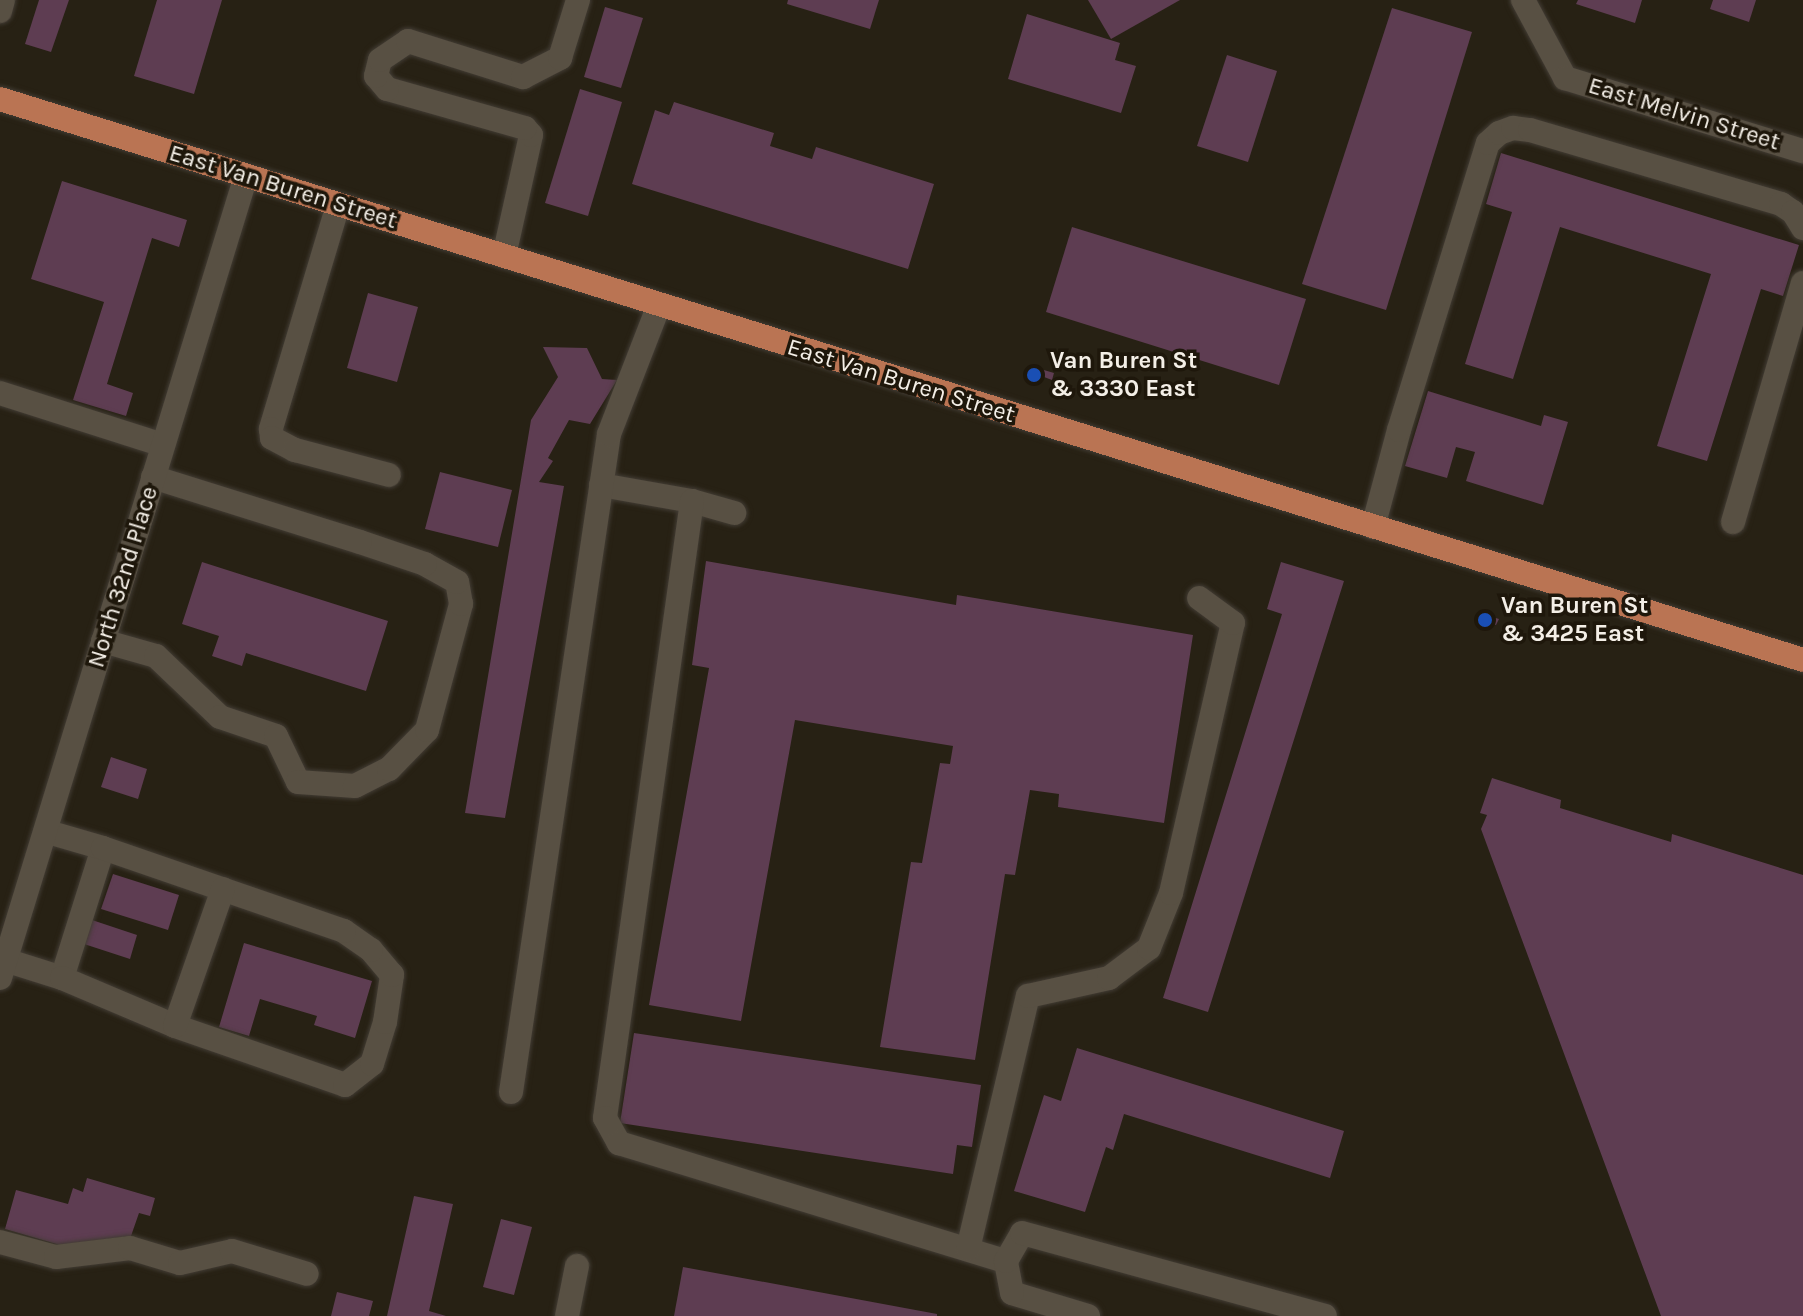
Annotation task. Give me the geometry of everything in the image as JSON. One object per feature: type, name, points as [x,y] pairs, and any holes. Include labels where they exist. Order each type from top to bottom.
[{"type":"main road","name":"East Van Buren Street","points":[[0,99],[1803,660]]},
{"type":"street","points":[[0,11],[3,0]]},
{"type":"street","points":[[504,256],[531,135],[525,128],[387,89],[376,76],[380,60],[408,41],[523,77],[560,58],[578,0]]},
{"type":"street","name":"East Melvin Street","points":[[1523,0],[1565,78],[1803,151]]},
{"type":"street","points":[[1373,527],[1399,430],[1488,143],[1499,133],[1513,128],[1530,130],[1781,204],[1793,212],[1803,228]]},
{"type":"street","name":"North 32nd Place","points":[[3,969],[246,176]]},
{"type":"street","points":[[338,205],[271,429],[272,438],[295,450],[389,475]]},
{"type":"street","points":[[1733,522],[1803,283]]},
{"type":"street","points":[[511,1092],[609,434],[659,305]]},
{"type":"street","points":[[0,393],[163,445]]},
{"type":"street","points":[[103,641],[156,656],[220,717],[276,736],[298,782],[355,786],[389,769],[427,730],[461,604],[457,582],[425,564],[153,477]]},
{"type":"street","points":[[601,485],[692,501],[734,513]]},
{"type":"street","points":[[692,501],[605,1118],[619,1143],[1006,1261]]},
{"type":"street","points":[[968,1249],[1028,996],[1109,978],[1149,948],[1171,893],[1233,623],[1199,598]]},
{"type":"street","points":[[3,969],[62,978],[175,1026],[345,1085],[372,1064],[385,1022],[392,975],[371,950],[344,931],[45,831]]},
{"type":"street","points":[[62,978],[103,848]]},
{"type":"street","points":[[175,1026],[223,889]]},
{"type":"street","points":[[1088,1316],[1012,1293],[1006,1261],[1022,1233],[1325,1316]]},
{"type":"street","points":[[0,1242],[56,1257],[130,1248],[180,1263],[232,1251],[307,1274]]},
{"type":"street","points":[[567,1316],[577,1266]]},
{"type":"building","points":[[39,0],[69,0],[51,52],[25,44]]},
{"type":"building","points":[[157,0],[222,0],[194,94],[134,76]]},
{"type":"building","points":[[788,0],[879,0],[870,29],[787,4]]},
{"type":"building","points":[[1088,0],[1180,0],[1111,39]]},
{"type":"building","points":[[1578,0],[1642,0],[1635,23],[1576,4]]},
{"type":"building","points":[[1713,0],[1756,0],[1749,22],[1710,9]]},
{"type":"building","points":[[605,7],[643,18],[621,88],[584,77]]},
{"type":"building","points":[[1392,8],[1472,32],[1386,310],[1302,284]]},
{"type":"building","points":[[1027,14],[1120,43],[1115,60],[1136,66],[1121,113],[1008,79]]},
{"type":"building","points":[[1227,55],[1277,71],[1248,162],[1197,146]]},
{"type":"building","points":[[580,89],[622,102],[588,216],[545,203]]},
{"type":"building","points":[[674,102],[774,133],[770,146],[812,159],[816,147],[934,184],[908,269],[632,184],[655,110],[669,115]]},
{"type":"building","points":[[1501,153],[1799,245],[1783,296],[1761,289],[1707,461],[1657,446],[1711,274],[1560,227],[1513,379],[1465,364],[1512,212],[1486,204]]},
{"type":"building","points":[[62,181],[187,220],[179,247],[152,238],[107,384],[133,393],[126,416],[73,400],[104,302],[31,279]]},
{"type":"building","points":[[1072,227],[1306,299],[1279,385],[1046,312]]},
{"type":"building","points":[[368,293],[418,307],[397,382],[347,368]]},
{"type":"building","points":[[543,347],[587,348],[602,379],[617,380],[590,424],[569,420],[548,458],[553,461],[539,482],[564,486],[505,818],[465,813],[531,420],[558,377]]},
{"type":"building","points":[[1037,368],[1054,373],[1052,380],[1036,374]]},
{"type":"building","points":[[1428,391],[1541,426],[1544,415],[1568,422],[1543,505],[1466,481],[1475,452],[1456,447],[1447,478],[1405,466]]},
{"type":"building","points":[[440,472],[512,490],[498,547],[425,529]]},
{"type":"building","points":[[706,561],[956,605],[957,595],[1193,635],[1164,823],[1058,807],[1059,794],[1030,790],[1015,875],[1005,874],[975,1060],[880,1047],[911,862],[922,863],[940,763],[950,764],[953,746],[795,720],[741,1021],[649,1005],[709,668],[692,665]]},
{"type":"building","points":[[202,562],[388,621],[366,691],[246,653],[242,666],[212,656],[219,636],[182,624]]},
{"type":"building","points":[[1281,562],[1344,581],[1208,1012],[1163,998],[1282,614],[1267,609]]},
{"type":"building","points":[[1482,614],[1499,619],[1496,625],[1480,620]]},
{"type":"building","points":[[111,757],[147,769],[138,799],[101,787]]},
{"type":"building","points":[[1492,778],[1561,800],[1560,808],[1671,842],[1672,834],[1803,875],[1803,1316],[1661,1316],[1481,829],[1487,815],[1480,813]]},
{"type":"building","points":[[113,874],[179,895],[168,930],[101,909]]},
{"type":"building","points":[[89,919],[137,935],[130,959],[81,943]]},
{"type":"building","points":[[244,943],[372,981],[355,1038],[314,1025],[317,1016],[260,999],[249,1036],[219,1027]]},
{"type":"building","points":[[634,1033],[981,1085],[972,1147],[957,1145],[953,1174],[620,1123]]},
{"type":"building","points":[[1077,1048],[1344,1131],[1330,1178],[1124,1114],[1113,1150],[1106,1147],[1085,1212],[1014,1191],[1044,1095],[1061,1101]]},
{"type":"building","points":[[87,1178],[155,1198],[150,1216],[139,1213],[131,1236],[60,1245],[5,1229],[16,1190],[68,1204],[73,1188],[83,1192]]},
{"type":"building","points":[[414,1196],[453,1204],[429,1311],[446,1316],[387,1316]]},
{"type":"building","points":[[501,1219],[532,1227],[514,1295],[483,1287]]},
{"type":"building","points":[[683,1267],[937,1314],[937,1316],[674,1316]]},
{"type":"building","points":[[337,1292],[373,1301],[369,1316],[331,1316]]},
{"type":"place","name":"Van Buren St & 3330 East","points":[[1034,375]]},
{"type":"place","name":"Van Buren St & 3425 East","points":[[1485,620]]}]
